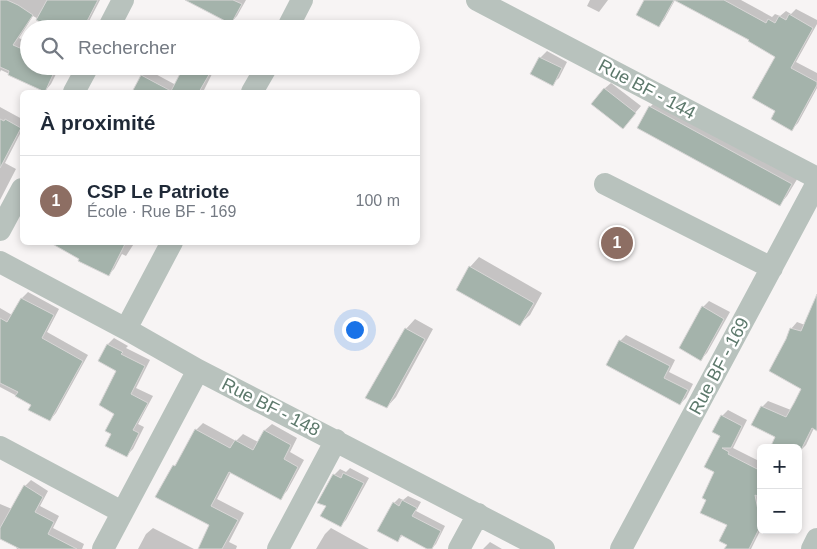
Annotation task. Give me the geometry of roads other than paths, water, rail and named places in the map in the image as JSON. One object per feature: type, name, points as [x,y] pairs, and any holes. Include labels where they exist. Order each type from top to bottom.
[{"type":"street","points":[[113,20],[123,0]]},
{"type":"street","points":[[292,20],[302,0]]},
{"type":"street","name":"Rue BF - 144","points":[[477,0],[817,178]]},
{"type":"street","points":[[75,90],[83,75]]},
{"type":"street","points":[[253,90],[262,75]]},
{"type":"street","name":"Rue BF - 169","points":[[621,549],[817,183]]},
{"type":"street","points":[[605,184],[772,268]]},
{"type":"street","points":[[0,230],[20,193]]},
{"type":"street","points":[[126,329],[170,245]]},
{"type":"street","name":"Rue BF - 148","points":[[0,262],[126,329],[198,370],[544,549]]},
{"type":"street","points":[[102,549],[198,370]]},
{"type":"street","points":[[278,549],[336,440]]},
{"type":"street","points":[[0,447],[122,512]]},
{"type":"street","points":[[459,549],[478,514]]},
{"type":"street","points":[[812,549],[817,540]]},
{"type":"place","name":"CSP Le Patriote","points":[[617,243]]}]
